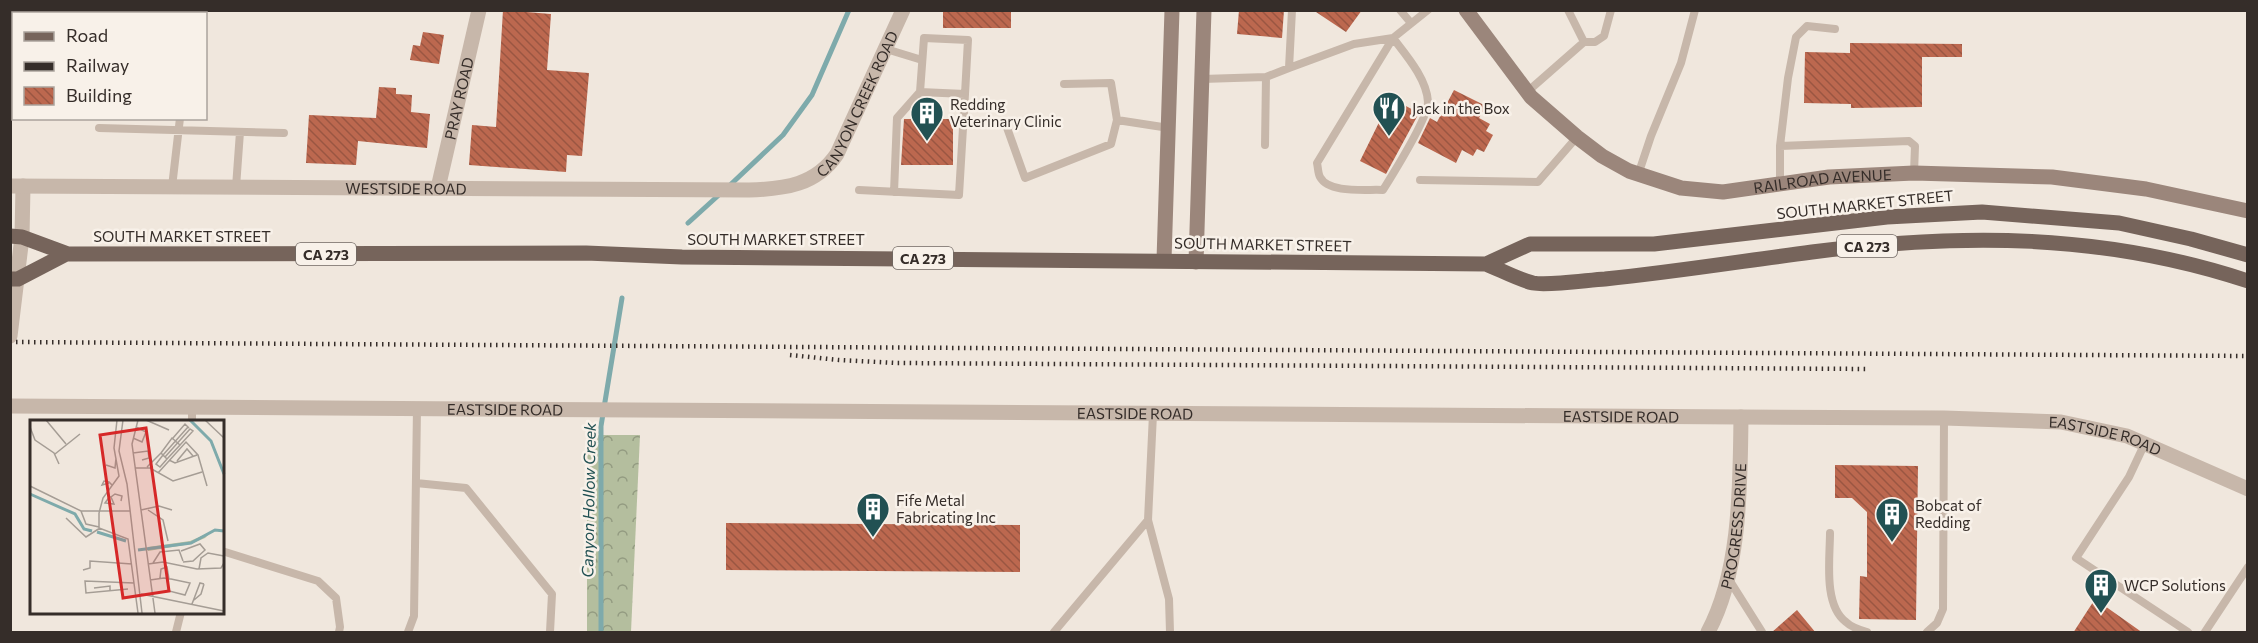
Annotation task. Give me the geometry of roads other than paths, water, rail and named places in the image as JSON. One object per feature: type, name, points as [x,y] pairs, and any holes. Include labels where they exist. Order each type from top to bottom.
[{"type":"main road","points":[[1164,260],[1172,10]]},
{"type":"main road","points":[[1196,262],[1204,10]]},
{"type":"main road","name":"RAILROAD AVENUE","points":[[1466,10],[1527,92],[1577,137],[1602,156],[1638,175],[1695,191],[1723,192],[1829,177],[1914,173],[2052,177],[2146,189],[2247,211]]},
{"type":"main road","name":"SOUTH MARKET STREET","points":[[1486,264],[1530,244],[1654,244],[1887,217],[1982,212],[2119,223],[2191,239],[2247,255]]},
{"type":"main road","name":"SOUTH MARKET STREET","points":[[16,237],[66,254],[585,253],[682,257],[1486,264],[1534,283],[1570,282],[1690,270],[1856,247],[1948,239],[2002,239],[2114,248],[2192,264],[2247,281]]},
{"type":"main road","name":"SOUTH MARKET STREET","points":[[14,279],[66,254]]},
{"type":"street","name":"PRAY ROAD","points":[[438,188],[479,10]]},
{"type":"street","name":"CANYON CREEK ROAD","points":[[800,184],[819,174],[837,154],[903,10]]},
{"type":"street","name":"WESTSIDE ROAD","points":[[16,186],[749,190],[782,188],[800,184]]},
{"type":"street","points":[[10,336],[16,237],[16,186]]},
{"type":"street","name":"EASTSIDE ROAD","points":[[10,406],[192,414],[417,408],[1944,418],[2061,422],[2112,432],[2145,443],[2247,489]]},
{"type":"street","name":"PROGRESS DRIVE","points":[[1708,633],[1727,577],[1739,500],[1741,417]]},
{"type":"lane","points":[[1289,68],[1292,10]]},
{"type":"lane","points":[[1400,10],[1411,23]]},
{"type":"lane","points":[[1393,38],[1416,66],[1428,103],[1423,119],[1383,190],[1343,189],[1329,185],[1320,177],[1317,163],[1393,38],[1428,10]]},
{"type":"lane","points":[[1568,10],[1584,42]]},
{"type":"lane","points":[[1527,92],[1584,42],[1595,42],[1604,36],[1611,10]]},
{"type":"lane","points":[[1638,175],[1651,136],[1681,63],[1695,10]]},
{"type":"lane","points":[[1780,185],[1780,146],[1788,78],[1796,37],[1807,26],[1835,28]]},
{"type":"lane","points":[[859,190],[894,192],[959,195],[968,40],[924,38],[920,92],[897,118],[894,192]]},
{"type":"lane","points":[[1202,79],[1266,77],[1354,44],[1393,38]]},
{"type":"lane","points":[[886,49],[922,60]]},
{"type":"lane","points":[[1265,145],[1266,77]]},
{"type":"lane","points":[[1006,125],[1025,178],[1111,144],[1117,120],[1111,83],[1064,84]]},
{"type":"lane","points":[[920,92],[965,94]]},
{"type":"lane","points":[[172,187],[180,120]]},
{"type":"lane","points":[[1117,120],[1169,128]]},
{"type":"lane","points":[[99,128],[284,134]]},
{"type":"lane","points":[[236,187],[240,132]]},
{"type":"lane","points":[[1420,180],[1538,182],[1577,137]]},
{"type":"lane","points":[[1780,146],[1909,141],[1915,146],[1914,173]]},
{"type":"lane","points":[[408,633],[414,616],[417,408]]},
{"type":"lane","points":[[1153,414],[1148,520],[1169,599],[1170,633]]},
{"type":"lane","points":[[1927,633],[1937,623],[1943,609],[1944,418]]},
{"type":"lane","points":[[2145,443],[2129,477],[2076,558],[2188,633]]},
{"type":"lane","points":[[416,483],[466,488],[552,594],[550,633]]},
{"type":"lane","points":[[1054,633],[1148,520]]},
{"type":"lane","points":[[1830,532],[1829,588],[1834,604],[1844,621],[1867,633]]},
{"type":"lane","points":[[224,552],[318,581],[336,598],[339,633]]},
{"type":"lane","points":[[2205,633],[2247,567]]},
{"type":"lane","points":[[1727,577],[1762,633]]},
{"type":"lane","points":[[176,633],[181,613]]},
{"type":"waterway","name":"Canyon Hollow Creek","points":[[728,187],[783,135],[812,95],[849,10]]},
{"type":"waterway","name":"Canyon Hollow Creek","points":[[688,223],[721,193]]},
{"type":"waterway","name":"Canyon Hollow Creek","points":[[601,632],[601,426],[622,298]]},
{"type":"railway","points":[[10,342],[2248,356]]},
{"type":"railway","points":[[790,355],[897,363],[1868,369]]},
{"type":"place","name":"Jack in the Box","points":[[1389,137]]},
{"type":"place","name":"Redding Veterinary Clinic","points":[[927,142]]},
{"type":"place","name":"Fife Metal Fabricating Inc","points":[[873,538]]},
{"type":"place","name":"Bobcat of Redding","points":[[1892,543]]},
{"type":"place","name":"WCP Solutions","points":[[2101,614]]}]
